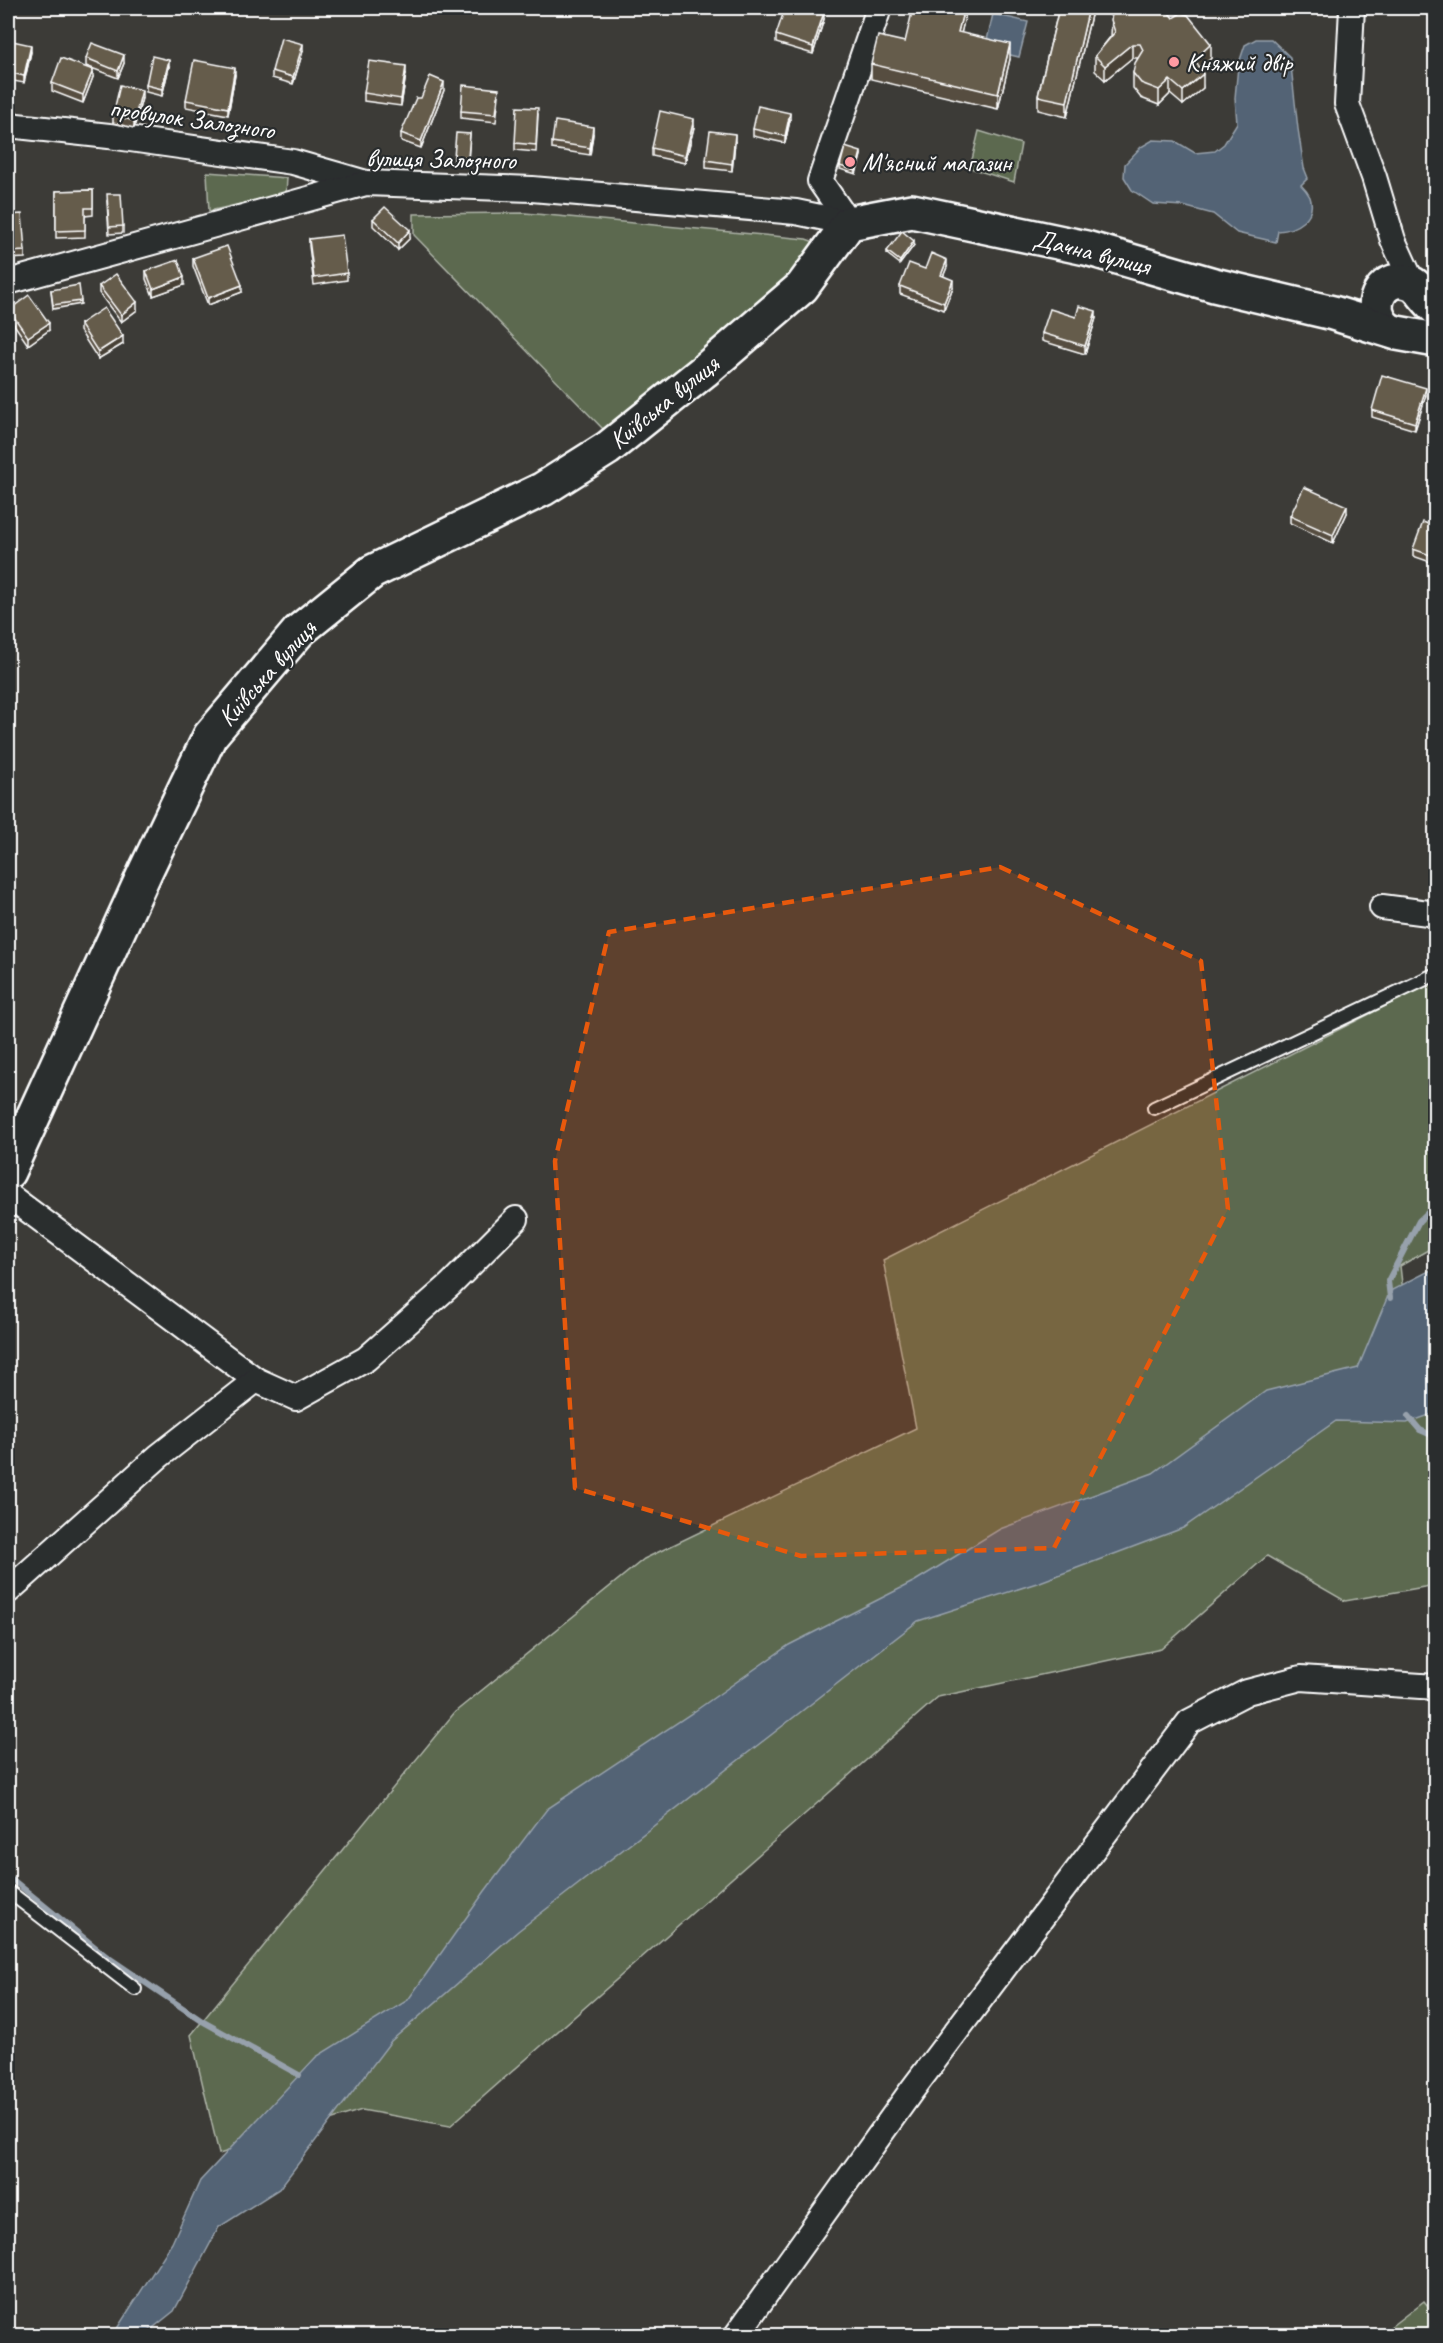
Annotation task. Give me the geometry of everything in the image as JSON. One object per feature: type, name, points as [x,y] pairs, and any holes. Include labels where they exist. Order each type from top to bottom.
[{"type":"street","points":[[849,223],[820,181],[879,8]]},
{"type":"street","points":[[1352,8],[1347,104],[1374,177],[1393,240],[1424,297],[1426,310],[1423,319],[1407,332],[1385,313]]},
{"type":"street","name":"провулок Залозного","points":[[8,125],[109,136],[293,162],[366,183]]},
{"type":"street","name":"вулиця Залозного","points":[[8,282],[366,183],[532,189],[796,212],[849,223]]},
{"type":"street","name":"Дачна вулиця","points":[[849,223],[912,211],[1086,248],[1214,285],[1333,313],[1362,306],[1385,313]]},
{"type":"street","name":"Київська вулиця","points":[[8,1172],[210,736],[299,631],[372,572],[543,489],[608,448],[704,371],[802,287],[849,223]]},
{"type":"street","points":[[1385,313],[1393,240]]},
{"type":"street","points":[[1385,313],[1389,284],[1401,281],[1424,297]]},
{"type":"street","points":[[1385,313],[1436,340]]},
{"type":"street","points":[[1382,907],[1436,914]]},
{"type":"street","points":[[8,1195],[256,1380],[296,1398],[366,1359],[450,1285],[516,1219]]},
{"type":"street","points":[[8,1591],[159,1456],[256,1380]]},
{"type":"street","points":[[736,2336],[912,2090],[1189,1722],[1247,1692],[1301,1678],[1436,1687]]},
{"type":"lane","points":[[1154,1108],[1436,974]]},
{"type":"lane","points":[[8,1892],[135,1989]]},
{"type":"highlighted area","points":[[1000,867],[1201,961],[1228,1209],[1054,1548],[801,1556],[575,1488],[555,1161],[609,932]]},
{"type":"green space","points":[[979,131],[1021,144],[1014,182],[970,168]]},
{"type":"green space","points":[[207,172],[287,178],[286,194],[209,211]]},
{"type":"green space","points":[[525,213],[806,239],[820,244],[821,257],[605,431],[414,235],[414,214]]},
{"type":"green space","points":[[1435,981],[1435,1246],[1400,1266],[1407,1327],[1435,1348],[1435,1585],[1345,1601],[1267,1556],[1161,1649],[938,1697],[450,2126],[362,2110],[219,2154],[191,2035],[455,1712],[644,1559],[916,1428],[883,1260]]},
{"type":"green space","points":[[1424,2301],[1435,2315],[1435,2335],[1380,2335]]},
{"type":"water","points":[[993,14],[1028,22],[1019,57],[985,49]]},
{"type":"water","points":[[1256,39],[1271,39],[1290,57],[1298,129],[1304,168],[1308,178],[1301,185],[1310,197],[1311,204],[1310,211],[1303,222],[1278,231],[1276,242],[1237,233],[1213,214],[1183,206],[1153,204],[1132,190],[1124,177],[1125,164],[1141,147],[1153,140],[1175,141],[1195,153],[1215,151],[1224,144],[1237,123],[1235,98],[1238,66],[1245,45]]},
{"type":"water","points":[[1435,1268],[1435,1413],[1407,1423],[1336,1421],[1183,1528],[1040,1582],[918,1621],[518,1931],[391,2041],[279,2189],[219,2227],[174,2311],[144,2335],[123,2335],[116,2330],[172,2243],[200,2181],[316,2057],[408,2000],[485,1891],[547,1809],[695,1711],[789,1645],[915,1581],[1000,1529],[1153,1473],[1266,1391],[1358,1368],[1390,1291]]},
{"type":"building","points":[[785,8],[809,8],[824,12],[813,47],[776,35]]},
{"type":"building","points":[[913,8],[964,8],[958,32],[1010,44],[998,94],[871,64],[878,36],[905,42]]},
{"type":"building","points":[[1059,8],[1089,8],[1067,102],[1038,96]]},
{"type":"building","points":[[1113,8],[1165,8],[1173,18],[1181,13],[1188,15],[1211,44],[1195,59],[1203,74],[1183,91],[1170,80],[1159,90],[1141,83],[1133,73],[1135,63],[1143,50],[1140,44],[1132,44],[1105,66],[1095,56],[1115,32],[1111,20]]},
{"type":"building","points":[[281,38],[303,44],[293,77],[272,71]]},
{"type":"building","points":[[8,40],[31,45],[24,76],[8,72]]},
{"type":"building","points":[[92,43],[124,55],[118,71],[86,58]]},
{"type":"building","points":[[152,56],[169,60],[162,89],[146,85]]},
{"type":"building","points":[[61,58],[93,70],[83,95],[52,83]]},
{"type":"building","points":[[194,60],[235,68],[228,108],[186,100]]},
{"type":"building","points":[[369,61],[406,66],[401,99],[364,93]]},
{"type":"building","points":[[430,76],[444,82],[421,141],[401,133],[416,98],[421,98]]},
{"type":"building","points":[[120,85],[142,90],[134,121],[113,115]]},
{"type":"building","points":[[463,85],[499,89],[496,114],[461,111]]},
{"type":"building","points":[[758,106],[790,113],[785,136],[753,129]]},
{"type":"building","points":[[517,107],[538,108],[536,145],[515,143]]},
{"type":"building","points":[[660,111],[694,119],[685,156],[652,148]]},
{"type":"building","points":[[555,121],[593,127],[590,148],[552,142]]},
{"type":"building","points":[[710,131],[735,134],[732,164],[706,160]]},
{"type":"building","points":[[456,133],[470,134],[468,158],[454,157]]},
{"type":"building","name":"М'ясний магазин","points":[[845,147],[861,152],[856,171],[840,166]]},
{"type":"building","points":[[93,190],[93,208],[85,208],[85,230],[56,231],[56,191]]},
{"type":"building","points":[[107,194],[121,194],[123,226],[109,227]]},
{"type":"building","points":[[385,207],[410,230],[398,243],[373,219]]},
{"type":"building","points":[[22,214],[25,251],[8,252],[8,215]]},
{"type":"building","points":[[902,231],[914,241],[900,261],[887,251]]},
{"type":"building","points":[[342,235],[347,273],[314,278],[309,239]]},
{"type":"building","points":[[227,246],[242,285],[208,298],[193,258]]},
{"type":"building","points":[[931,253],[947,260],[941,275],[953,280],[944,303],[900,286],[909,263],[925,269]]},
{"type":"building","points":[[178,260],[184,277],[153,289],[146,271]]},
{"type":"building","points":[[116,274],[137,302],[121,315],[99,286]]},
{"type":"building","points":[[79,285],[81,301],[53,305],[51,290]]},
{"type":"building","points":[[29,295],[49,323],[28,337],[9,310]]},
{"type":"building","points":[[1079,306],[1096,311],[1085,346],[1042,333],[1050,309],[1076,317]]},
{"type":"building","points":[[104,308],[123,336],[98,352],[80,324]]},
{"type":"building","points":[[1382,375],[1426,388],[1415,423],[1372,410]]},
{"type":"building","points":[[1304,487],[1347,506],[1333,535],[1290,516]]},
{"type":"building","points":[[1423,522],[1436,527],[1436,557],[1413,549]]},
{"type":"waterway","points":[[1390,1298],[1388,1281],[1419,1221],[1436,1205]]},
{"type":"waterway","points":[[1408,1416],[1420,1430],[1436,1437]]},
{"type":"waterway","points":[[8,1876],[106,1956],[202,2021],[299,2075]]},
{"type":"place","name":"Княжий двір","points":[[1174,62]]},
{"type":"place","name":"М'ясний магазин","points":[[850,162]]}]
